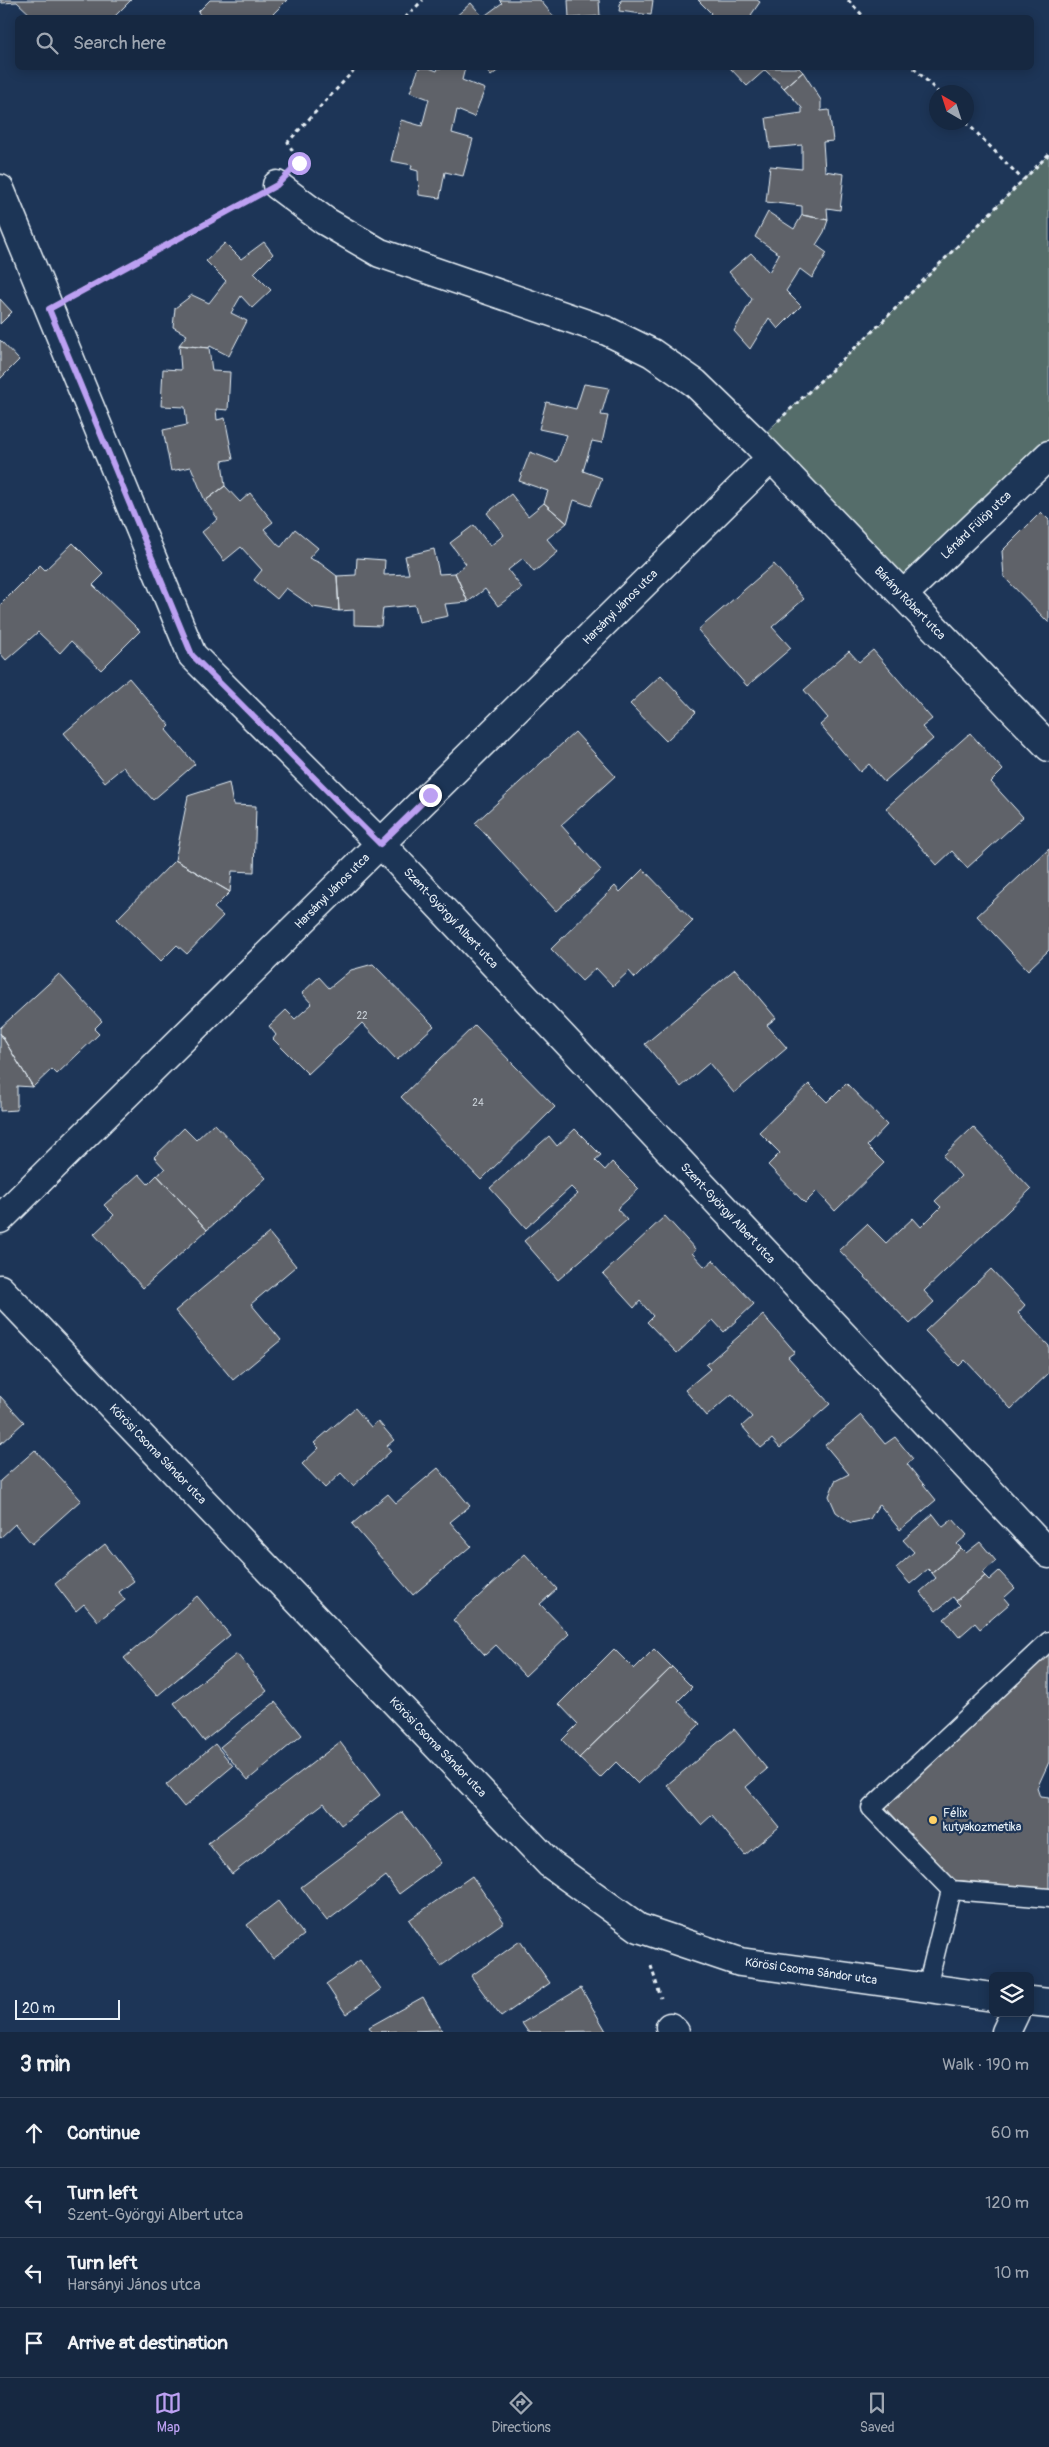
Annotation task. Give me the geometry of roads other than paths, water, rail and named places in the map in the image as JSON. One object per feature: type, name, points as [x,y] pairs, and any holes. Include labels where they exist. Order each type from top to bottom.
[{"type":"street","name":"Bárány Róbert utca","points":[[277,185],[325,221],[380,253],[607,331],[652,353],[695,383],[764,450],[1049,747]]},
{"type":"street","name":"Szent-Györgyi Albert utca","points":[[0,189],[192,655],[380,844],[1049,1554]]},
{"type":"street","name":"Harsányi János utca","points":[[0,1219],[380,844],[764,450]]},
{"type":"street","name":"Lénárd Fülöp utca","points":[[903,596],[1049,455]]},
{"type":"street","name":"Kőrösi Csoma Sándor utca","points":[[0,1289],[550,1864],[639,1928],[740,1962],[989,1996]]},
{"type":"street","points":[[1034,2001],[1049,2003]]},
{"type":"street","points":[[1006,2032],[1013,2017]]},
{"type":"lane","points":[[1049,1641],[871,1808],[951,1890],[1049,1898]]},
{"type":"lane","points":[[927,1987],[951,1890]]},
{"type":"place","name":"Félix kutyakozmetika","points":[[933,1820]]}]
